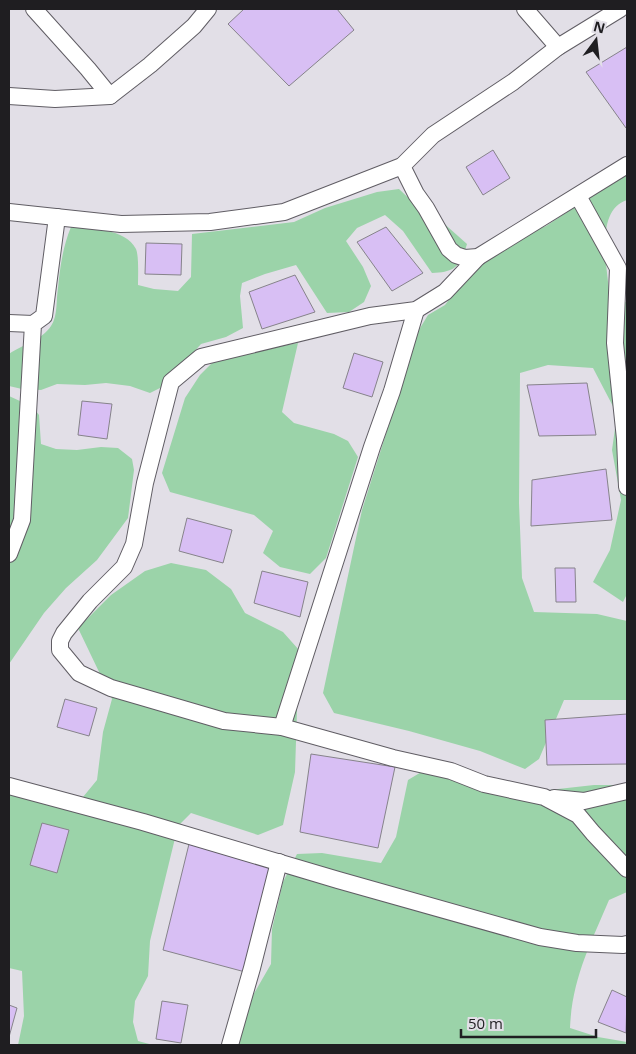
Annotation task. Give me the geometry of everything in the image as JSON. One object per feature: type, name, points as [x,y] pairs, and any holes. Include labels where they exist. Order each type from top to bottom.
[{"type":"street","points":[[34,9],[110,96]]},
{"type":"street","points":[[9,96],[55,99],[110,96],[150,65],[194,26],[208,9]]},
{"type":"street","points":[[524,9],[558,47]]},
{"type":"street","points":[[9,212],[121,224],[210,222],[284,212],[402,166],[433,134],[513,82],[558,47],[620,9]]},
{"type":"street","points":[[627,165],[478,257],[445,292],[416,310],[344,322],[201,357],[171,382],[145,483],[134,544],[124,567],[80,613],[60,641],[60,650],[79,673],[111,688],[224,721],[282,727],[393,758],[451,771],[484,784],[544,797],[584,801],[627,791]]},
{"type":"street","points":[[402,166],[416,194],[449,249],[456,255],[466,258],[478,257]]},
{"type":"street","points":[[578,196],[618,268],[615,343],[625,439],[627,487]]},
{"type":"street","points":[[9,323],[33,324],[44,316],[57,217]]},
{"type":"street","points":[[282,727],[372,446],[392,391],[416,310]]},
{"type":"street","points":[[9,554],[22,520],[33,324]]},
{"type":"street","points":[[9,786],[143,822],[540,937],[577,944],[623,946],[627,944]]},
{"type":"street","points":[[544,797],[578,815],[593,834],[627,869]]},
{"type":"street","points":[[230,1045],[252,968],[278,862]]},
{"type":"green space","points":[[627,174],[627,200],[617,206],[610,215],[605,240],[609,291],[627,303],[627,594],[623,602],[593,582],[610,550],[621,500],[612,450],[617,414],[593,368],[548,365],[520,373],[519,503],[522,578],[534,612],[597,614],[627,621],[627,700],[564,700],[539,759],[525,769],[480,751],[334,713],[323,693],[362,510],[407,367],[414,338],[428,315],[445,305],[478,261],[516,238],[546,226]]},
{"type":"green space","points":[[399,189],[419,208],[440,220],[467,244],[459,263],[452,269],[432,273],[403,231],[385,215],[357,228],[346,241],[363,267],[371,286],[364,302],[349,312],[327,313],[296,265],[242,283],[240,296],[243,328],[226,337],[201,344],[185,362],[174,381],[150,393],[130,386],[106,383],[85,385],[57,384],[41,390],[9,386],[9,354],[42,335],[53,322],[56,312],[62,257],[71,227],[97,229],[116,233],[124,237],[131,242],[137,252],[138,285],[154,289],[178,291],[191,277],[192,234],[294,222],[325,208],[377,192]]},
{"type":"green space","points":[[298,343],[282,412],[294,423],[334,434],[348,441],[358,457],[326,558],[310,574],[280,567],[263,553],[273,531],[254,515],[170,492],[162,473],[185,398],[200,375],[216,359]]},
{"type":"green space","points":[[9,396],[33,407],[39,415],[41,444],[56,449],[118,448],[132,459],[134,470],[128,518],[97,560],[66,588],[44,613],[9,664]]},
{"type":"green space","points":[[171,563],[206,570],[231,589],[245,613],[283,632],[299,650],[295,772],[283,825],[258,835],[191,813],[178,826],[150,941],[148,976],[135,1001],[133,1022],[138,1041],[153,1045],[18,1045],[24,1016],[22,971],[9,968],[9,782],[83,797],[97,780],[103,732],[112,699],[78,628],[111,595],[145,571]]},
{"type":"green space","points":[[428,768],[476,790],[540,791],[594,785],[627,785],[627,892],[609,900],[595,932],[578,978],[571,1010],[570,1028],[598,1037],[627,1042],[627,1045],[233,1045],[252,997],[271,964],[272,929],[283,882],[297,854],[322,853],[381,863],[396,837],[408,780]]},
{"type":"building","points":[[244,9],[337,9],[354,30],[289,86],[228,24]]},
{"type":"building","points":[[627,47],[627,127],[626,128],[586,72]]},
{"type":"building","points":[[493,150],[510,178],[483,195],[466,167]]},
{"type":"building","points":[[386,227],[423,273],[392,291],[357,242]]},
{"type":"building","points":[[146,243],[182,244],[181,275],[145,274]]},
{"type":"building","points":[[295,275],[315,312],[262,329],[249,292]]},
{"type":"building","points":[[354,353],[383,362],[372,397],[343,388]]},
{"type":"building","points":[[587,383],[596,435],[539,436],[527,385]]},
{"type":"building","points":[[82,401],[112,404],[107,439],[78,435]]},
{"type":"building","points":[[606,469],[612,520],[531,526],[532,480]]},
{"type":"building","points":[[187,518],[232,530],[223,563],[179,551]]},
{"type":"building","points":[[555,568],[575,568],[576,602],[556,602]]},
{"type":"building","points":[[262,571],[308,582],[300,617],[254,603]]},
{"type":"building","points":[[65,699],[97,708],[89,736],[57,727]]},
{"type":"building","points":[[627,714],[627,764],[547,765],[545,720]]},
{"type":"building","points":[[311,754],[395,767],[378,848],[300,832]]},
{"type":"building","points":[[42,823],[69,830],[57,873],[30,865]]},
{"type":"building","points":[[189,844],[273,867],[249,973],[163,950]]},
{"type":"building","points":[[612,990],[627,997],[626,1033],[598,1022]]},
{"type":"building","points":[[162,1001],[188,1005],[181,1043],[156,1039]]},
{"type":"building","points":[[9,1005],[17,1008],[9,1037]]}]
